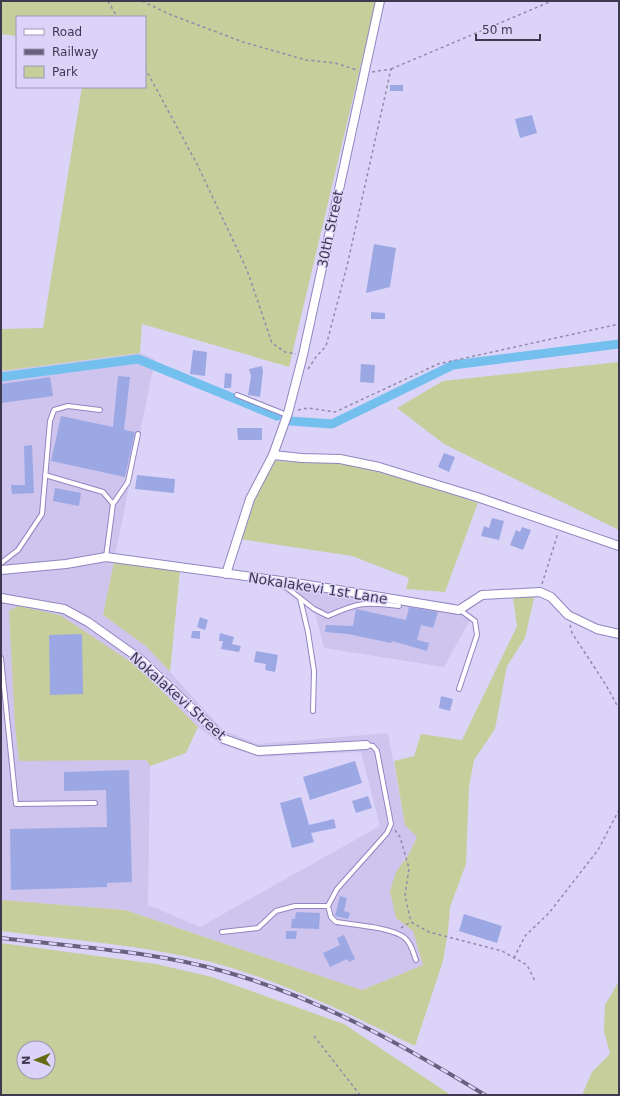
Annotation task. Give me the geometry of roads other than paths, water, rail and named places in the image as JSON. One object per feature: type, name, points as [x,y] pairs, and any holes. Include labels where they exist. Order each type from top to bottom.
[{"type":"street","name":"30th Street","points":[[226,574],[250,499],[273,455],[288,414],[303,355],[380,1]]},
{"type":"street","points":[[273,455],[302,458],[340,459],[379,467],[429,482],[619,546]]},
{"type":"street","name":"Nokalakevi 1st Lane","points":[[1,570],[66,564],[106,557],[279,581],[459,610]]},
{"type":"street","points":[[459,610],[482,595],[540,592],[551,597],[568,615],[597,629],[619,634]]},
{"type":"street","name":"Nokalakevi Street","points":[[1,598],[64,609],[88,622],[140,660],[224,739],[258,752],[366,745]]},
{"type":"lane","points":[[237,395],[288,414]]},
{"type":"lane","points":[[1,563],[18,550],[42,514],[50,421],[54,410],[68,406],[100,410]]},
{"type":"lane","points":[[106,557],[113,504],[128,482],[138,434]]},
{"type":"lane","points":[[45,475],[103,492],[113,504]]},
{"type":"lane","points":[[279,581],[300,598],[328,616],[364,603],[399,606]]},
{"type":"lane","points":[[300,598],[308,632],[314,671],[314,711]]},
{"type":"lane","points":[[459,610],[475,621],[477,635],[459,689]]},
{"type":"lane","points":[[1,658],[16,804],[95,803]]},
{"type":"lane","points":[[366,745],[373,746],[377,751],[391,824],[387,833],[337,889],[328,906],[331,917],[336,922],[394,932],[405,938],[411,946],[416,960]]},
{"type":"lane","points":[[222,932],[258,928],[276,911],[295,906],[328,906]]},
{"type":"waterway","points":[[290,421],[332,424],[453,365],[619,344]]},
{"type":"waterway","points":[[1,377],[138,359],[277,416]]},
{"type":"railway","points":[[1,938],[143,954],[198,965],[260,983],[294,995],[360,1024],[423,1058],[485,1095]]}]
